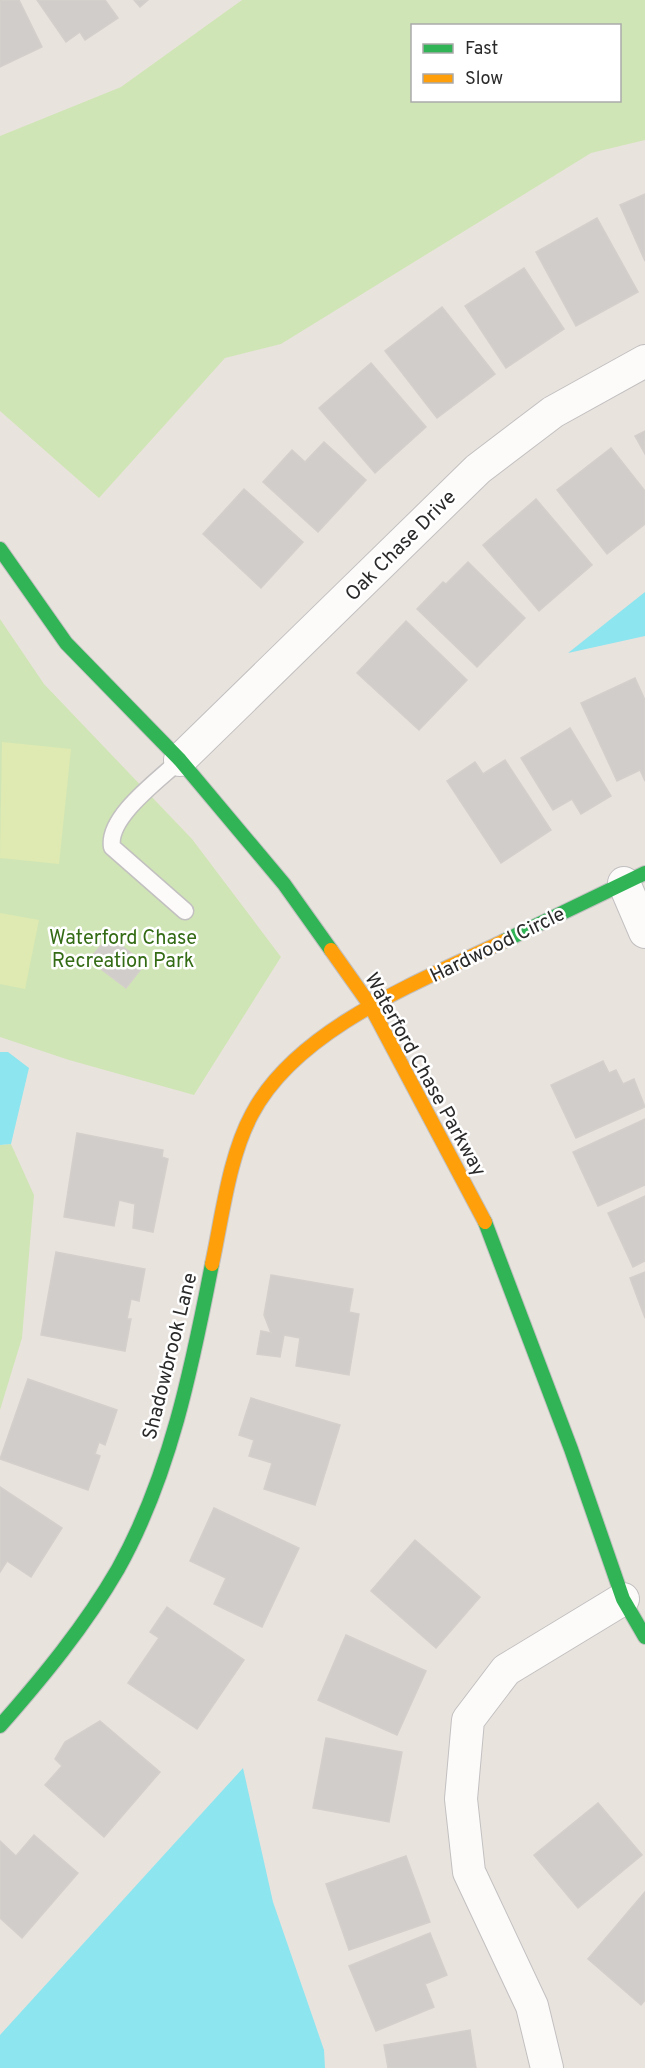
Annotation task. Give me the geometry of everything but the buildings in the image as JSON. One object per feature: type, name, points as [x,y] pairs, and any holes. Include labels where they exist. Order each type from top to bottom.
[{"type":"street","name":"Oak Chase Drive","points":[[180,760],[478,469],[553,412],[645,361]]},
{"type":"street","name":"Waterford Chase Parkway","points":[[0,549],[66,644],[180,760],[285,884],[370,1005],[486,1223],[571,1449],[623,1599],[645,1637]]},
{"type":"street","name":"Hardwood Circle","points":[[370,1005],[634,878],[645,932]]},
{"type":"street","name":"Shadowbrook Lane","points":[[0,1726],[44,1676],[90,1614],[146,1510],[175,1423],[201,1324],[235,1163],[251,1113],[272,1085],[297,1061],[333,1030],[370,1005]]},
{"type":"street","points":[[548,2068],[532,2006],[469,1872],[461,1799],[468,1720],[506,1670],[623,1599]]},
{"type":"lane","points":[[180,760],[116,821],[110,836],[112,847],[185,911]]},
{"type":"green space","points":[[242,0],[645,0],[645,140],[591,153],[281,344],[225,358],[99,498],[0,411],[0,136],[121,87]]},
{"type":"green space","name":"Waterford Chase Recreation Park","points":[[0,619],[44,684],[192,839],[281,957],[194,1095],[69,1060],[0,1037]]},
{"type":"green space","points":[[2,742],[71,749],[59,864],[0,858]]},
{"type":"green space","points":[[0,913],[39,920],[25,989],[0,984]]},
{"type":"green space","points":[[11,1144],[34,1195],[22,1338],[0,1410],[0,1145]]},
{"type":"water","points":[[645,592],[645,636],[568,653]]},
{"type":"water","points":[[0,1052],[8,1052],[29,1068],[11,1144],[0,1145]]},
{"type":"water","points":[[243,1768],[273,1902],[324,2050],[325,2068],[0,2068],[0,2035]]},
{"type":"traffic: fast","points":[[0,549],[66,643],[180,760],[284,884],[331,950]]},
{"type":"traffic: fast","points":[[504,941],[645,873]]},
{"type":"traffic: fast","points":[[485,1222],[571,1449],[623,1599],[645,1637]]},
{"type":"traffic: fast","points":[[0,1726],[78,1631],[118,1569],[136,1533],[152,1497],[177,1420],[212,1264]]},
{"type":"traffic: slow","points":[[212,1264],[237,1149],[252,1114],[272,1084],[299,1056],[364,1010],[504,941]]},
{"type":"traffic: slow","points":[[331,950],[370,1005],[485,1222]]}]
